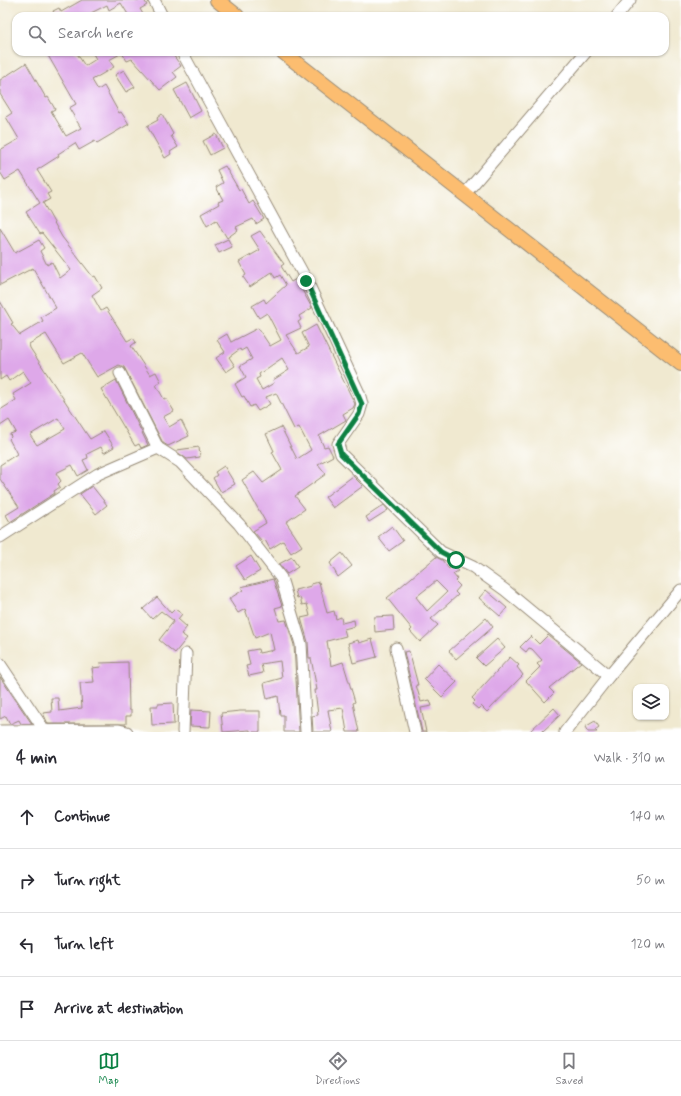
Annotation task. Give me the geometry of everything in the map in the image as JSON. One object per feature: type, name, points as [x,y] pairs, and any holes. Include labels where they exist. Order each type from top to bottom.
[{"type":"main road","points":[[217,0],[232,12]]},
{"type":"main road","points":[[288,56],[681,364]]},
{"type":"street","points":[[154,0],[160,12]]},
{"type":"street","points":[[620,12],[630,0]]},
{"type":"street","points":[[184,56],[306,281],[359,394],[362,404],[359,414],[338,444],[341,454],[441,552],[473,567],[504,590],[608,676]]},
{"type":"street","points":[[464,194],[583,56]]},
{"type":"street","points":[[120,373],[158,448],[180,462],[239,524],[281,578],[301,644],[306,732]]},
{"type":"street","points":[[0,536],[98,474],[158,448]]},
{"type":"street","points":[[565,732],[608,676],[681,590]]},
{"type":"street","points":[[396,648],[415,732]]},
{"type":"street","points":[[183,732],[186,654]]},
{"type":"street","points":[[0,664],[45,731]]},
{"type":"street","points":[[0,732],[119,730],[128,732]]},
{"type":"building","points":[[82,0],[144,0],[147,5],[140,9],[142,12],[127,12],[121,3],[109,10],[107,5],[93,12],[61,12]]},
{"type":"building","points":[[59,8],[61,12],[54,12],[53,11]]},
{"type":"building","points":[[48,56],[79,56],[85,66],[96,59],[94,56],[116,56],[109,60],[114,67],[92,80],[98,90],[104,86],[119,113],[121,112],[129,124],[97,143],[95,141],[79,150],[75,143],[58,154],[59,156],[37,170],[51,192],[47,194],[50,199],[43,203],[62,237],[93,277],[95,276],[102,288],[92,295],[101,311],[106,308],[127,341],[133,338],[136,342],[131,346],[150,375],[156,372],[161,382],[156,385],[164,399],[166,398],[174,411],[163,417],[169,427],[181,420],[189,436],[168,446],[163,443],[124,367],[119,365],[97,377],[82,353],[64,363],[46,334],[29,344],[30,348],[90,439],[104,431],[114,447],[104,453],[101,447],[87,454],[88,458],[83,460],[88,470],[78,476],[72,465],[56,473],[61,481],[58,484],[60,487],[54,491],[55,493],[10,522],[6,515],[19,507],[0,479],[0,465],[17,454],[9,439],[11,437],[10,434],[16,432],[9,420],[0,426],[0,410],[16,400],[13,394],[31,383],[23,371],[9,381],[6,376],[0,380],[0,301],[13,323],[11,324],[20,335],[43,321],[41,317],[56,308],[33,268],[0,285],[0,228],[15,253],[39,240],[44,248],[40,251],[47,265],[52,262],[60,278],[71,270],[42,233],[40,234],[26,212],[40,203],[20,171],[5,180],[0,172],[0,150],[19,139],[6,117],[12,113],[0,94],[0,80],[26,63],[46,98],[48,97],[55,109],[51,111],[66,136],[81,128],[69,108],[76,104]],"holes":[[[58,418],[65,429],[37,445],[30,435]]]},
{"type":"building","points":[[124,56],[174,56],[181,66],[173,72],[177,77],[160,90],[132,59],[127,61]]},
{"type":"building","points":[[124,70],[135,87],[126,92],[115,75]]},
{"type":"building","points":[[187,83],[201,111],[189,118],[174,90]]},
{"type":"building","points":[[162,114],[173,134],[171,136],[178,147],[170,152],[171,154],[165,158],[147,126],[158,120],[157,118]]},
{"type":"building","points":[[216,134],[223,148],[210,155],[203,141]]},
{"type":"building","points":[[225,166],[239,190],[241,189],[249,204],[253,201],[264,219],[256,224],[253,219],[236,227],[238,230],[227,238],[216,220],[207,226],[201,214],[219,204],[218,202],[223,200],[216,187],[223,183],[217,170]]},
{"type":"building","points":[[260,231],[284,264],[281,266],[291,282],[296,279],[312,308],[299,316],[301,320],[298,322],[301,328],[286,335],[298,353],[309,347],[302,333],[316,325],[355,404],[353,408],[343,414],[346,420],[319,436],[324,447],[328,446],[333,456],[318,464],[326,474],[295,496],[305,509],[286,522],[302,546],[291,553],[283,541],[270,549],[265,540],[262,541],[253,531],[266,523],[242,480],[254,472],[263,483],[282,470],[272,452],[274,451],[266,434],[281,427],[297,459],[311,450],[299,427],[294,429],[276,393],[266,397],[270,404],[258,411],[254,405],[250,407],[244,396],[242,397],[235,384],[246,377],[240,366],[252,359],[246,348],[241,351],[240,349],[229,357],[235,366],[226,372],[216,358],[225,352],[217,340],[227,334],[231,342],[258,328],[270,346],[281,340],[267,313],[259,318],[252,306],[264,299],[266,303],[286,285],[280,275],[275,278],[272,272],[250,287],[243,277],[246,275],[239,262],[260,250],[251,236]],"holes":[[[282,358],[289,370],[273,380],[274,383],[262,390],[256,379],[260,377],[259,374]]]},
{"type":"building","points":[[228,239],[232,247],[219,253],[215,245]]},
{"type":"building","points":[[116,380],[148,445],[141,448],[139,444],[135,446],[101,389]]},
{"type":"building","points":[[199,447],[200,457],[187,459],[177,452],[177,450]]},
{"type":"building","points":[[224,466],[235,484],[221,492],[213,478],[217,475],[215,472]]},
{"type":"building","points":[[353,476],[363,486],[333,508],[325,497]]},
{"type":"building","points":[[92,486],[107,505],[96,514],[80,494]]},
{"type":"building","points":[[384,505],[388,510],[369,522],[366,517]]},
{"type":"building","points":[[392,526],[403,541],[389,551],[378,537]]},
{"type":"building","points":[[342,553],[352,566],[338,577],[330,563]]},
{"type":"building","points":[[251,556],[260,571],[245,580],[236,566]]},
{"type":"building","points":[[292,557],[298,567],[287,574],[279,564]]},
{"type":"building","points":[[436,557],[442,560],[449,569],[453,566],[458,571],[453,574],[457,579],[455,581],[460,586],[455,592],[458,595],[431,619],[438,625],[420,642],[410,631],[412,629],[387,598]],"holes":[[[436,581],[447,592],[427,611],[416,597]]]},
{"type":"building","points":[[273,579],[282,606],[275,608],[279,621],[286,620],[294,645],[299,732],[284,732],[284,715],[280,715],[278,696],[267,699],[264,683],[282,678],[280,661],[261,664],[263,673],[249,676],[246,666],[250,665],[247,651],[258,649],[259,653],[274,650],[270,632],[255,638],[245,609],[238,613],[229,599],[243,590],[241,587]]},
{"type":"building","points":[[319,582],[327,613],[334,611],[336,619],[341,617],[342,623],[354,620],[355,626],[344,629],[346,636],[327,641],[331,666],[343,662],[355,702],[353,703],[359,732],[347,732],[343,708],[328,710],[332,732],[313,732],[312,716],[318,715],[315,690],[317,690],[311,658],[309,658],[308,642],[301,618],[310,616],[307,604],[302,605],[300,597],[297,598],[295,590],[311,586],[311,584]]},
{"type":"building","points":[[486,590],[507,608],[500,616],[479,598]]},
{"type":"building","points":[[157,597],[171,613],[175,609],[182,614],[178,619],[187,627],[181,634],[187,638],[175,653],[159,640],[174,621],[161,611],[152,619],[143,609]]},
{"type":"building","points":[[393,616],[394,630],[375,632],[374,617]]},
{"type":"building","points":[[486,618],[493,627],[456,659],[449,651]]},
{"type":"building","points":[[548,635],[581,662],[549,688],[554,693],[545,702],[526,681],[540,667],[537,664],[542,660],[532,649],[529,648],[526,652],[520,647],[531,636],[539,644]]},
{"type":"building","points":[[372,639],[377,657],[353,663],[348,643],[358,640],[359,643]]},
{"type":"building","points":[[497,639],[505,648],[484,666],[476,658]]},
{"type":"building","points":[[409,651],[421,702],[430,700],[432,706],[421,708],[426,732],[422,732],[404,652]]},
{"type":"building","points":[[510,657],[519,665],[517,667],[523,675],[487,712],[481,706],[478,709],[472,704],[475,701],[472,698]]},
{"type":"building","points":[[128,662],[129,710],[131,710],[131,716],[126,716],[126,724],[48,724],[43,713],[52,712],[51,698],[58,698],[59,711],[82,708],[80,683],[94,682],[92,668],[101,667],[100,663]]},
{"type":"building","points":[[438,664],[457,682],[442,697],[424,679]]},
{"type":"building","points":[[0,677],[32,724],[21,724],[19,720],[10,724],[6,716],[0,719]]},
{"type":"building","points":[[173,703],[174,724],[152,725],[151,706]]},
{"type":"building","points":[[554,708],[560,715],[542,732],[529,732]]},
{"type":"building","points":[[191,710],[211,711],[210,727],[190,726]]},
{"type":"building","points":[[260,711],[260,732],[250,732],[250,730],[223,732],[221,713]]},
{"type":"building","points":[[595,721],[599,727],[595,730],[597,732],[588,732],[585,727]]},
{"type":"route","points":[[306,281],[359,394],[362,404],[359,414],[338,444],[341,454],[441,552],[456,560]]}]
